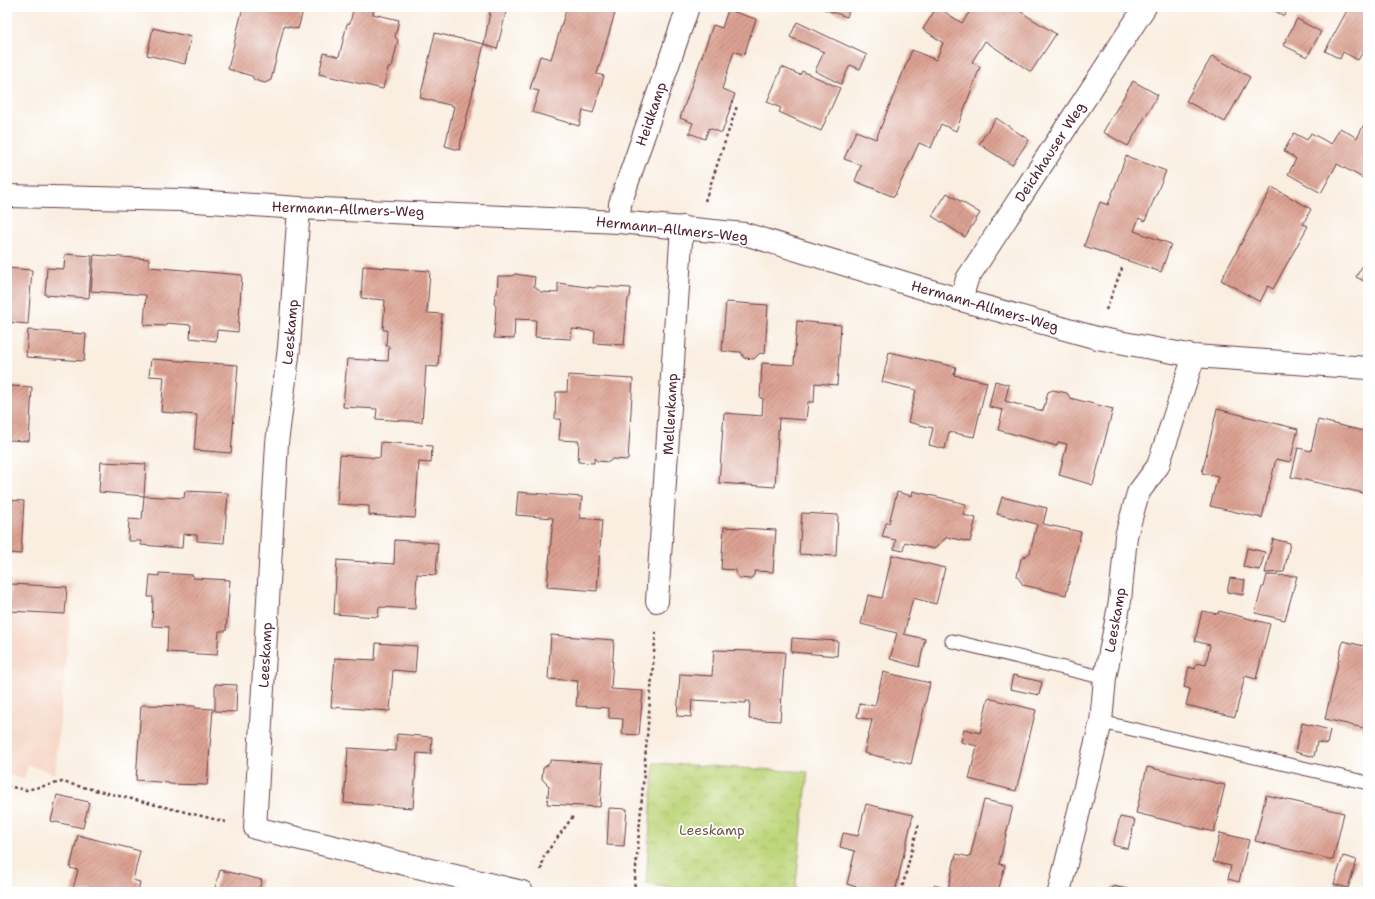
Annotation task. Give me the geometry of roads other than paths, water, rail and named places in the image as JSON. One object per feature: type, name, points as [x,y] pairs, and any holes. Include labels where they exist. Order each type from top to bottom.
[{"type":"street","name":"Heidkamp","points":[[619,222],[620,204],[688,7]]},
{"type":"street","name":"Deichhauser Weg","points":[[961,300],[967,279],[1145,7]]},
{"type":"street","name":"Hermann-Allmers-Weg","points":[[7,196],[181,200],[299,208],[619,222],[745,234],[961,300],[1097,338],[1194,356],[1368,368]]},
{"type":"street","name":"Leeskamp","points":[[299,208],[289,348],[277,443],[255,828],[522,892]]},
{"type":"street","name":"Mellenkamp","points":[[657,601],[691,228]]},
{"type":"street","name":"Leeskamp","points":[[1059,892],[1101,722],[1105,678],[1120,601],[1126,536],[1138,493],[1158,466],[1194,356]]},
{"type":"lane","points":[[952,641],[1105,678]]},
{"type":"lane","points":[[1101,722],[1364,782]]}]
